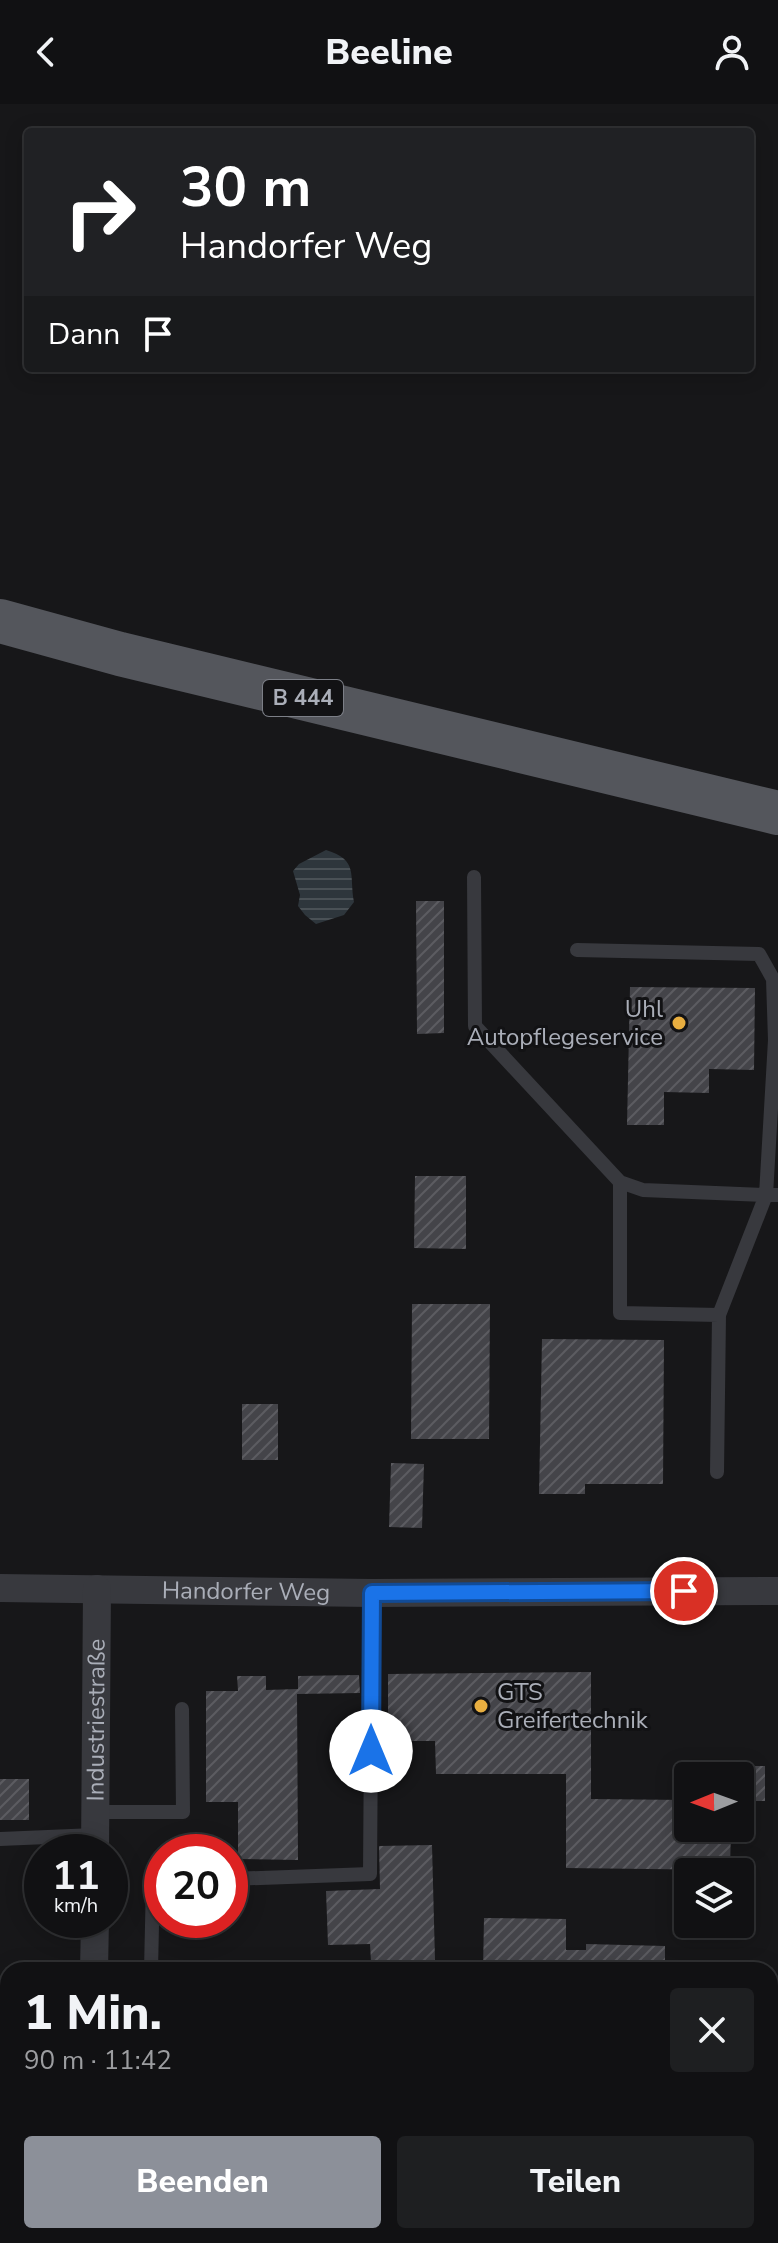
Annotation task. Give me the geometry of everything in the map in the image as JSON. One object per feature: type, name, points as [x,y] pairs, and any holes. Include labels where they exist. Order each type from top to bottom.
[{"type":"main road","name":"B 444","points":[[0,621],[120,654],[778,813]]},
{"type":"street","name":"Handorfer Weg","points":[[0,1588],[372,1593],[778,1591]]},
{"type":"street","name":"Industriestraße","points":[[95,1833],[97,1589]]},
{"type":"street","points":[[94,1962],[95,1938]]},
{"type":"lane","points":[[474,877],[475,1026],[620,1182],[643,1190],[772,1195]]},
{"type":"lane","points":[[577,950],[759,954],[773,979],[776,1040],[772,1195],[719,1315],[717,1472]]},
{"type":"lane","points":[[620,1182],[620,1313],[719,1315]]},
{"type":"lane","points":[[248,1878],[370,1874],[372,1593]]},
{"type":"lane","points":[[0,1839],[95,1833],[183,1812],[182,1709]]},
{"type":"lane","points":[[151,1962],[152,1938]]},
{"type":"shaded area","points":[[326,850],[348,864],[354,902],[344,915],[316,924],[298,906],[300,895],[293,871],[299,864]]},
{"type":"building","points":[[416,901],[444,901],[444,1033],[417,1034]]},
{"type":"building","points":[[630,987],[755,988],[754,1070],[709,1069],[709,1093],[664,1092],[664,1125],[627,1125]]},
{"type":"building","points":[[415,1176],[466,1176],[466,1249],[414,1248]]},
{"type":"building","points":[[412,1304],[490,1304],[489,1439],[411,1439]]},
{"type":"building","points":[[542,1339],[664,1340],[663,1484],[585,1484],[585,1494],[539,1494]]},
{"type":"building","points":[[242,1404],[278,1404],[278,1460],[242,1460]]},
{"type":"building","points":[[391,1463],[424,1464],[422,1528],[389,1527]]},
{"type":"building","points":[[591,1672],[591,1799],[674,1800],[674,1842],[731,1842],[730,1858],[674,1858],[674,1869],[566,1868],[566,1774],[436,1774],[435,1741],[388,1741],[388,1674]]},
{"type":"building","points":[[359,1675],[360,1693],[297,1694],[298,1860],[248,1859],[248,1834],[238,1834],[238,1802],[206,1802],[206,1691],[238,1691],[237,1676],[266,1676],[266,1690],[298,1689],[298,1676]]},
{"type":"building","points":[[754,1766],[765,1766],[765,1801],[754,1801]]},
{"type":"building","points":[[0,1779],[29,1779],[29,1820],[0,1820]]},
{"type":"building","points":[[432,1845],[435,1960],[371,1962],[370,1944],[328,1945],[326,1891],[380,1889],[379,1846]]},
{"type":"building","points":[[484,1918],[566,1919],[566,1950],[586,1950],[586,1944],[665,1946],[665,1962],[483,1962]]},
{"type":"place","name":"Uhl Autopflegeservice","points":[[679,1023]]},
{"type":"place","name":"GTS Greifertechnik","points":[[481,1706]]},
{"type":"route","points":[[371,1751],[372,1593],[684,1591]]}]
